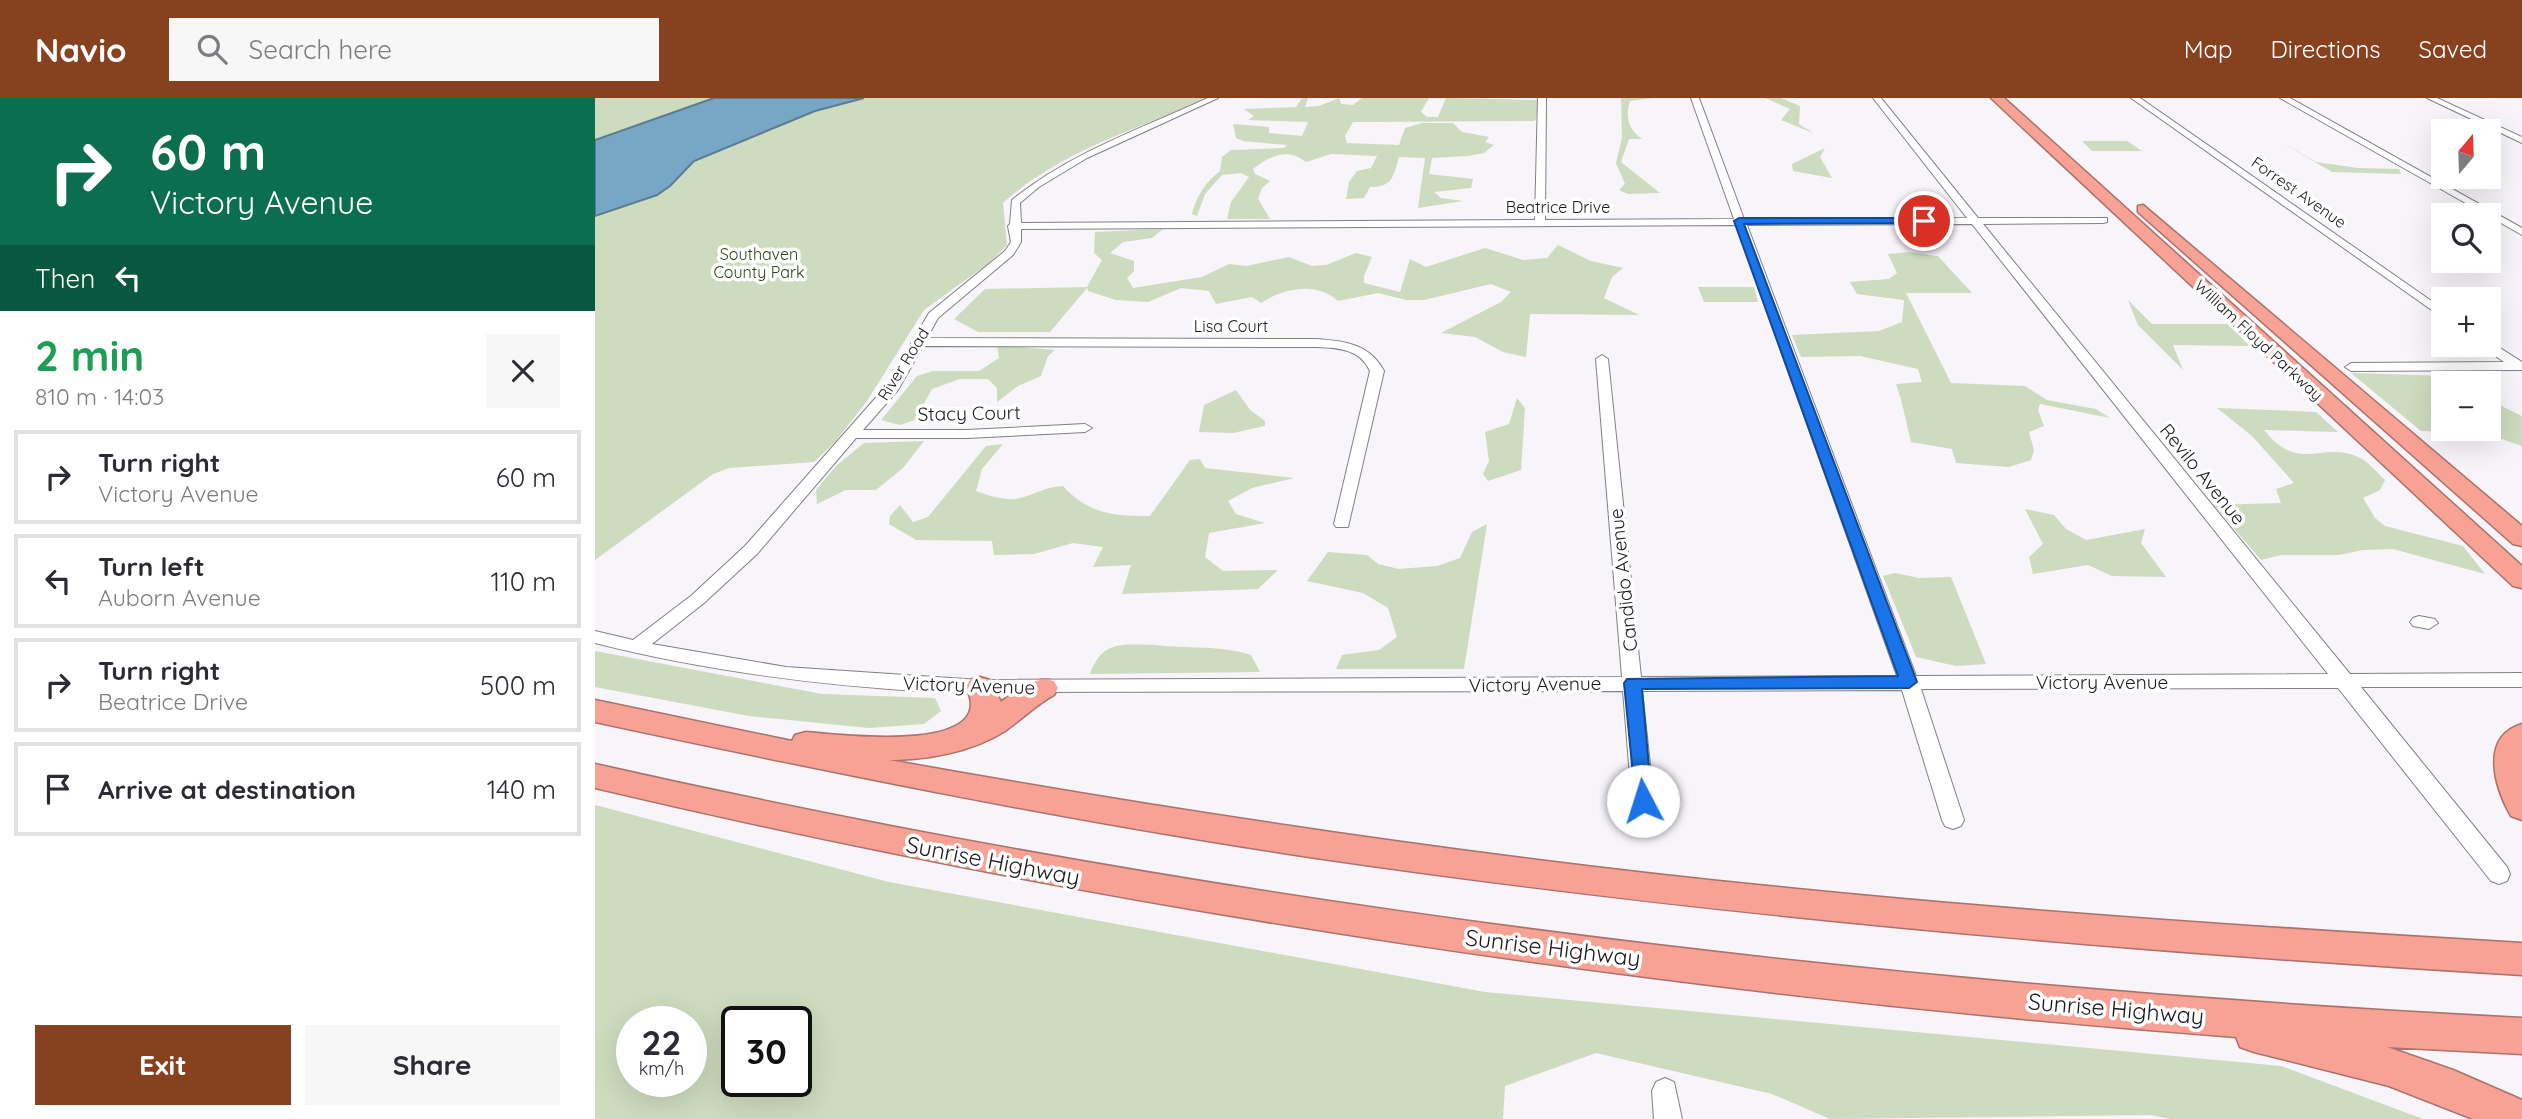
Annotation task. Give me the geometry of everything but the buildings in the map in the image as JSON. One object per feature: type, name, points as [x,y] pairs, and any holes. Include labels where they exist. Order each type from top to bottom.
[{"type":"highway","name":"William Floyd Parkway","points":[[1997,98],[2522,580]]},
{"type":"highway","name":"William Floyd Parkway","points":[[2017,98],[2522,539]]},
{"type":"highway","points":[[961,738],[986,713],[988,706],[980,687]]},
{"type":"highway","points":[[674,729],[864,747],[925,746],[961,738],[996,722],[1016,704],[1044,688]]},
{"type":"highway","points":[[595,711],[854,767],[1114,814],[1401,858],[1609,884],[2056,930],[2522,959]]},
{"type":"highway","points":[[2522,735],[2511,750],[2507,769],[2522,807]]},
{"type":"highway","name":"Sunrise Highway","points":[[595,776],[861,836],[1256,907],[1673,964],[2136,1011],[2522,1037]]},
{"type":"highway","points":[[2136,1011],[2379,1062],[2444,1084],[2518,1119]]},
{"type":"street","name":"River Road","points":[[635,648],[698,599],[751,550],[893,387],[933,316],[1009,253],[1016,242],[1013,226],[1015,202],[1039,180],[1215,98]]},
{"type":"street","points":[[1540,222],[1542,98]]},
{"type":"street","points":[[1695,98],[1909,682],[1953,820]]},
{"type":"street","name":"Revilo Avenue","points":[[1877,98],[2499,874]]},
{"type":"street","name":"Forrest Avenue","points":[[2135,98],[2431,305]]},
{"type":"street","points":[[2284,98],[2522,232]]},
{"type":"street","points":[[2431,98],[2522,141]]},
{"type":"street","name":"Beatrice Drive","points":[[1013,226],[2103,220]]},
{"type":"street","name":"Lisa Court","points":[[917,342],[1317,343],[1356,349],[1368,355],[1377,372],[1342,524]]},
{"type":"street","points":[[2501,354],[2521,367]]},
{"type":"street","name":"Candido Avenue","points":[[1602,359],[1643,801]]},
{"type":"street","points":[[2351,367],[2521,367]]},
{"type":"street","name":"Stacy Court","points":[[854,434],[967,434],[1085,428]]},
{"type":"street","name":"Victory Avenue","points":[[595,638],[698,661],[806,675],[980,687],[2522,680]]},
{"type":"street","points":[[1665,1091],[1668,1119]]},
{"type":"green space","name":"Southaven County Park","points":[[595,98],[1209,98],[1075,155],[1025,185],[1003,203],[1007,245],[989,263],[924,310],[867,401],[835,442],[814,462],[729,468],[713,474],[595,560]]},
{"type":"green space","points":[[1302,98],[1308,98],[1305,107],[1319,106],[1339,98],[1341,104],[1353,105],[1362,98],[1429,98],[1421,112],[1427,117],[1438,117],[1446,98],[1538,100],[1536,120],[1533,121],[1353,122],[1345,136],[1347,143],[1399,145],[1405,128],[1422,123],[1453,123],[1462,132],[1489,137],[1485,142],[1494,145],[1484,153],[1432,158],[1429,174],[1473,179],[1471,188],[1434,192],[1441,198],[1463,201],[1418,208],[1425,158],[1399,157],[1388,183],[1370,187],[1364,198],[1346,199],[1349,182],[1357,171],[1371,168],[1377,156],[1331,154],[1306,162],[1286,154],[1265,160],[1253,169],[1255,174],[1270,181],[1262,188],[1258,199],[1270,219],[1227,219],[1231,202],[1249,177],[1241,173],[1222,175],[1205,194],[1197,216],[1192,214],[1202,190],[1220,171],[1222,157],[1231,150],[1284,148],[1287,145],[1243,141],[1236,138],[1233,124],[1269,127],[1269,133],[1302,136],[1308,122],[1248,120],[1254,116],[1244,109],[1296,107]]},
{"type":"green space","points":[[1621,98],[1654,98],[1630,101],[1629,122],[1642,139],[1629,139],[1621,162],[1660,193],[1628,194],[1619,190],[1625,184],[1616,163],[1622,138]]},
{"type":"green space","points":[[1765,98],[1781,98],[1800,106],[1799,124],[1813,133],[1781,120],[1790,109]]},
{"type":"green space","points":[[2082,141],[2127,141],[2142,151],[2092,151]]},
{"type":"green space","points":[[2281,142],[2316,162],[2358,168],[2399,169],[2401,174],[2332,172]]},
{"type":"green space","points":[[1825,148],[1820,157],[1832,178],[1793,171],[1792,164]]},
{"type":"green space","points":[[1163,229],[1152,238],[1123,242],[1110,253],[1134,261],[1134,271],[1127,278],[1133,288],[1202,277],[1229,264],[1246,266],[1289,257],[1312,266],[1326,265],[1356,253],[1372,257],[1364,283],[1400,292],[1410,259],[1426,267],[1485,248],[1523,260],[1547,258],[1558,245],[1591,261],[1623,268],[1612,277],[1604,298],[1639,315],[1530,314],[1526,357],[1503,352],[1475,337],[1441,333],[1501,302],[1511,292],[1491,284],[1424,300],[1406,300],[1378,293],[1338,301],[1320,291],[1300,289],[1279,294],[1261,303],[1252,297],[1216,304],[1209,291],[1181,288],[1148,302],[1116,300],[1088,291],[1087,288],[1050,332],[978,332],[954,319],[985,289],[1087,287],[1102,260],[1094,253],[1095,232]]},
{"type":"green space","points":[[1909,252],[1938,256],[1972,293],[1906,293],[1951,383],[2025,386],[2047,400],[2096,409],[2110,418],[2040,404],[2038,410],[2044,426],[2029,432],[2034,450],[2031,460],[2009,467],[1956,463],[1952,449],[1911,442],[1896,384],[1922,382],[1918,369],[1860,356],[1801,357],[1792,335],[1879,331],[1902,322],[1904,300],[1857,294],[1850,282],[1889,279],[1897,273],[1888,254]]},
{"type":"green space","points":[[1698,287],[1754,287],[1758,302],[1704,302]]},
{"type":"green space","points":[[2128,300],[2152,324],[2227,324],[2250,346],[2173,345],[2183,370],[2138,325]]},
{"type":"green space","points":[[997,345],[1055,350],[1048,356],[1041,376],[1018,386],[997,402],[997,388],[988,379],[960,379],[932,389],[915,420],[900,425],[881,420],[917,376],[933,371],[979,371],[999,358]]},
{"type":"green space","points":[[2351,373],[2431,375],[2431,431],[2421,431]]},
{"type":"green space","points":[[1236,390],[1250,410],[1265,421],[1265,426],[1233,433],[1199,432],[1204,405]]},
{"type":"green space","points":[[1517,398],[1525,408],[1521,470],[1488,481],[1483,474],[1489,461],[1485,432],[1509,424]]},
{"type":"green space","points":[[2501,406],[2522,416],[2522,446],[2501,439]]},
{"type":"green space","points":[[2217,408],[2316,412],[2338,432],[2264,430],[2289,451],[2300,454],[2347,453],[2363,460],[2385,480],[2380,490],[2363,498],[2375,518],[2385,526],[2463,546],[2485,574],[2393,549],[2363,550],[2339,555],[2281,555],[2261,560],[2214,505],[2281,503],[2276,489],[2294,483],[2252,436]]},
{"type":"green space","points":[[924,441],[903,468],[876,490],[846,490],[817,504],[816,490],[837,465],[864,443]]},
{"type":"green space","points":[[1003,444],[982,469],[976,491],[999,498],[1014,499],[1063,486],[1082,503],[1113,514],[1150,516],[1190,460],[1200,459],[1205,468],[1294,478],[1252,488],[1228,501],[1236,514],[1265,523],[1209,533],[1205,557],[1223,571],[1278,570],[1258,589],[1122,594],[1131,565],[1093,567],[1103,547],[1073,543],[1034,554],[994,555],[992,541],[916,540],[889,524],[890,516],[900,505],[913,522],[928,517],[986,446]]},
{"type":"green space","points":[[2025,509],[2054,515],[2066,529],[2086,540],[2145,529],[2141,543],[2166,577],[2112,576],[2088,565],[2033,574],[2029,557],[2043,544]]},
{"type":"green space","points":[[1487,524],[1464,669],[1336,669],[1342,655],[1379,650],[1397,637],[1388,608],[1363,593],[1307,581],[1328,552],[1367,555],[1378,564],[1399,569],[1437,566],[1460,558],[1472,532]]},
{"type":"green space","points":[[1895,573],[1919,578],[1951,577],[1986,664],[1956,666],[1916,657],[1883,576]]},
{"type":"green space","points":[[1124,645],[1240,652],[1251,655],[1260,672],[1090,674],[1095,663],[1108,649]]},
{"type":"green space","points":[[595,651],[822,694],[935,698],[941,711],[924,724],[869,728],[749,716],[595,687]]},
{"type":"green space","points":[[595,805],[889,882],[1485,992],[2281,1066],[2423,1119],[2171,1119],[2150,1115],[1830,1119],[1772,1094],[1596,1053],[1505,1086],[1503,1119],[595,1119]]},
{"type":"water","points":[[714,98],[864,98],[815,111],[694,161],[670,186],[657,195],[595,216],[595,140]]},
{"type":"route","points":[[1643,801],[1633,683],[1909,682],[1739,221],[1924,221]]}]
